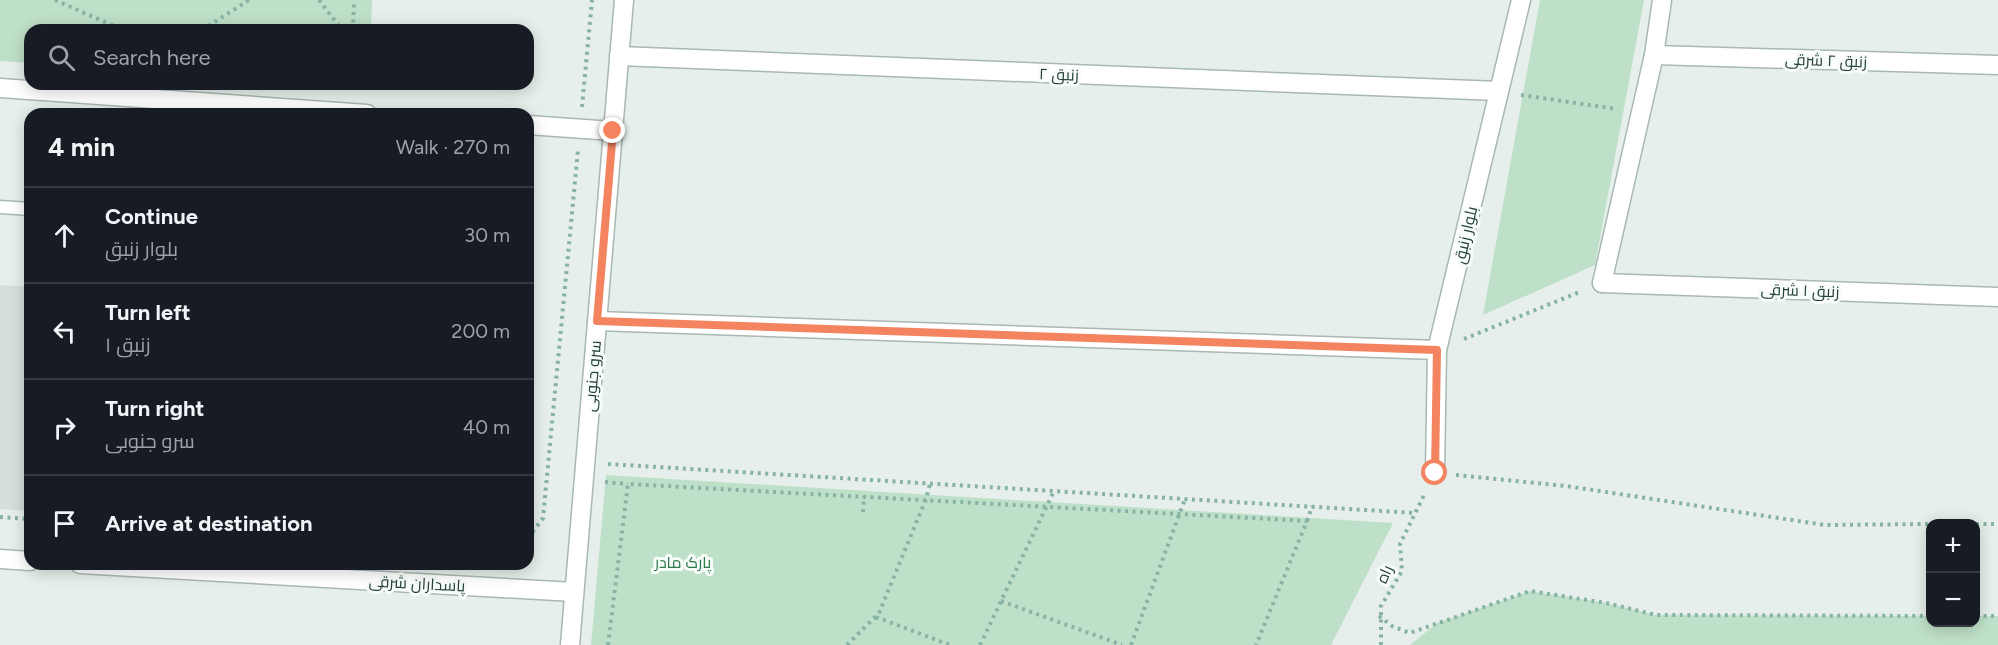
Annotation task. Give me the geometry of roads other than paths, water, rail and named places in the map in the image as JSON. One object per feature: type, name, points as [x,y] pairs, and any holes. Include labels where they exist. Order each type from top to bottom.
[{"type":"street","name":"سرو جنوبی","points":[[570,645],[624,0]]},
{"type":"street","name":"بلوار زنبق","points":[[1435,473],[1437,350],[1521,0]]},
{"type":"street","points":[[1653,55],[1662,0]]},
{"type":"street","name":"زنبق ۲ شرقی","points":[[1653,55],[1998,65]]},
{"type":"street","name":"زنبق ۱ شرقی","points":[[1653,55],[1602,283],[1998,297]]},
{"type":"street","name":"زنبق ۲","points":[[620,56],[1499,92]]},
{"type":"street","points":[[0,87],[24,89]]},
{"type":"street","points":[[41,90],[286,108]]},
{"type":"street","points":[[534,125],[613,131]]},
{"type":"street","points":[[597,321],[1437,350]]},
{"type":"street","points":[[0,560],[24,561]]},
{"type":"street","name":"پاسداران شرقی","points":[[186,570],[574,592]]},
{"type":"lane","points":[[0,207],[24,209]]},
{"type":"park label","name":"پارک مادر","points":[[683,562]]}]
